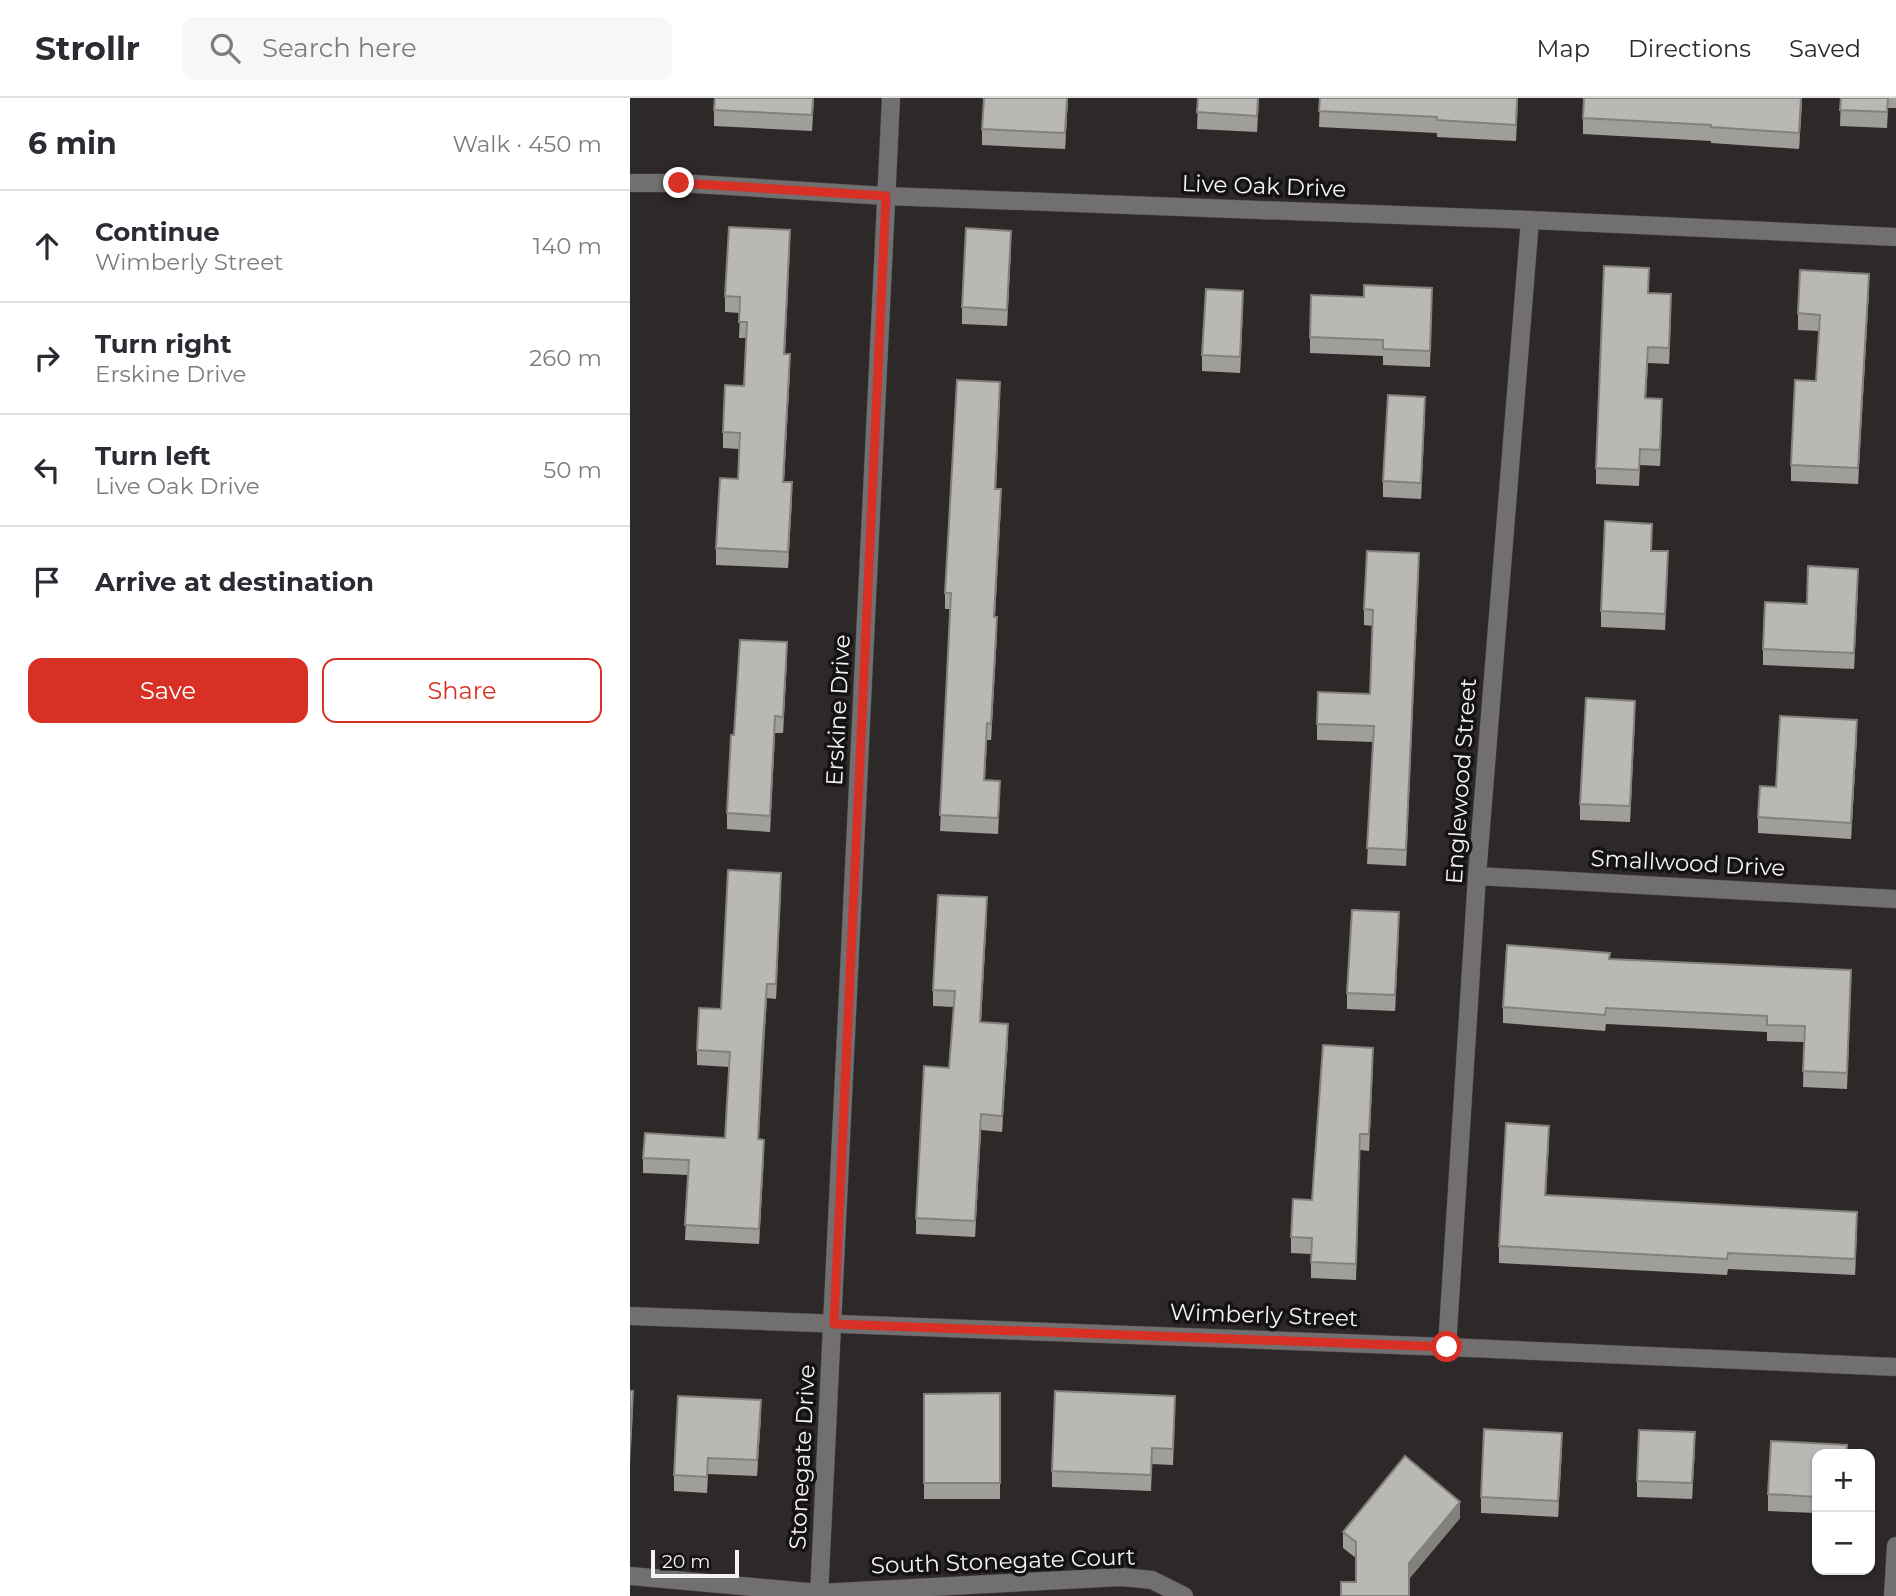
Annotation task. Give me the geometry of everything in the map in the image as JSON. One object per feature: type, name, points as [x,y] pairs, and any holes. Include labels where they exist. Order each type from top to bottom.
[{"type":"street","name":"Erskine Drive","points":[[834,1324],[891,98]]},
{"type":"street","name":"Live Oak Drive","points":[[630,183],[1896,237]]},
{"type":"street","name":"Englewood Street","points":[[1447,1347],[1477,876],[1530,220]]},
{"type":"street","name":"Smallwood Drive","points":[[1477,876],[1896,899]]},
{"type":"street","name":"Wimberly Street","points":[[630,1316],[1896,1367]]},
{"type":"street","name":"Stonegate Drive","points":[[819,1595],[834,1324]]},
{"type":"street","points":[[1893,1596],[1896,1546]]},
{"type":"street","points":[[630,1576],[819,1595]]},
{"type":"street","name":"South Stonegate Court","points":[[819,1595],[1122,1577],[1152,1580],[1184,1596]]},
{"type":"building","points":[[715,98],[813,98],[812,115],[714,110]]},
{"type":"building","points":[[984,98],[1067,98],[1065,133],[982,129]]},
{"type":"building","points":[[1198,98],[1258,98],[1257,116],[1197,112]]},
{"type":"building","points":[[1320,98],[1517,98],[1516,125],[1437,120],[1437,117],[1319,111]]},
{"type":"building","points":[[1584,98],[1801,98],[1799,133],[1583,118]]},
{"type":"building","points":[[1841,98],[1888,98],[1887,112],[1840,110]]},
{"type":"building","points":[[729,227],[790,230],[784,354],[790,354],[783,482],[792,482],[788,552],[716,548],[720,478],[738,479],[740,433],[723,432],[725,385],[744,386],[747,322],[739,322],[740,297],[725,296]]},
{"type":"building","points":[[966,228],[1011,231],[1007,310],[962,307]]},
{"type":"building","points":[[1604,266],[1649,268],[1648,293],[1671,294],[1669,348],[1648,347],[1645,398],[1662,399],[1660,450],[1640,449],[1639,470],[1596,468]]},
{"type":"building","points":[[1800,270],[1869,274],[1858,468],[1791,465],[1795,380],[1816,381],[1820,315],[1798,313]]},
{"type":"building","points":[[1364,285],[1432,288],[1430,351],[1383,349],[1383,340],[1310,337],[1311,295],[1364,297]]},
{"type":"building","points":[[1206,289],[1243,291],[1240,357],[1202,355]]},
{"type":"building","points":[[957,380],[1000,382],[995,489],[1001,489],[994,617],[997,617],[991,724],[987,723],[984,780],[1000,781],[998,818],[940,815],[951,593],[945,593]]},
{"type":"building","points":[[1388,395],[1425,397],[1421,483],[1383,481]]},
{"type":"building","points":[[1605,521],[1652,524],[1651,551],[1668,551],[1665,614],[1601,611]]},
{"type":"building","points":[[1367,551],[1419,553],[1406,850],[1367,848],[1374,726],[1317,724],[1318,692],[1370,694],[1373,610],[1364,609]]},
{"type":"building","points":[[1808,566],[1858,569],[1854,653],[1763,649],[1765,602],[1807,604]]},
{"type":"building","points":[[740,640],[787,642],[783,717],[775,716],[770,816],[727,813]]},
{"type":"building","points":[[1586,698],[1635,701],[1630,806],[1580,804]]},
{"type":"building","points":[[1780,716],[1857,720],[1851,823],[1758,817],[1760,786],[1776,787]]},
{"type":"building","points":[[728,870],[781,873],[776,984],[767,984],[762,1054],[758,1139],[764,1140],[759,1229],[685,1225],[689,1160],[643,1158],[645,1133],[725,1138],[730,1052],[697,1050],[699,1008],[721,1009]]},
{"type":"building","points":[[938,895],[987,897],[980,1022],[1008,1024],[1002,1116],[981,1114],[975,1221],[916,1218],[924,1066],[949,1068],[955,991],[933,990]]},
{"type":"building","points":[[1352,910],[1399,912],[1395,995],[1347,993]]},
{"type":"building","points":[[1507,945],[1610,953],[1609,959],[1851,970],[1847,1073],[1803,1071],[1805,1026],[1767,1025],[1767,1016],[1606,1008],[1605,1015],[1503,1007]]},
{"type":"building","points":[[1323,1045],[1373,1048],[1369,1134],[1360,1134],[1356,1264],[1311,1262],[1312,1238],[1291,1237],[1293,1199],[1312,1200]]},
{"type":"building","points":[[1506,1123],[1549,1126],[1545,1195],[1857,1212],[1855,1259],[1728,1253],[1727,1259],[1499,1246]]},
{"type":"building","points":[[630,1391],[633,1391],[630,1450]]},
{"type":"building","points":[[1055,1391],[1175,1396],[1173,1449],[1152,1448],[1151,1475],[1052,1471]]},
{"type":"building","points":[[1000,1393],[1000,1483],[924,1483],[924,1394]]},
{"type":"building","points":[[678,1396],[761,1400],[757,1460],[708,1458],[707,1477],[674,1475]]},
{"type":"building","points":[[1484,1429],[1562,1433],[1558,1501],[1481,1497]]},
{"type":"building","points":[[1639,1430],[1695,1432],[1692,1483],[1637,1481]]},
{"type":"building","points":[[1771,1441],[1847,1445],[1847,1449],[1812,1449],[1812,1497],[1768,1494]]},
{"type":"building","points":[[1405,1456],[1460,1502],[1409,1563],[1409,1596],[1341,1596],[1341,1582],[1356,1582],[1356,1542],[1343,1532]]},
{"type":"route","points":[[679,183],[886,196],[834,1324],[1447,1347]]}]
